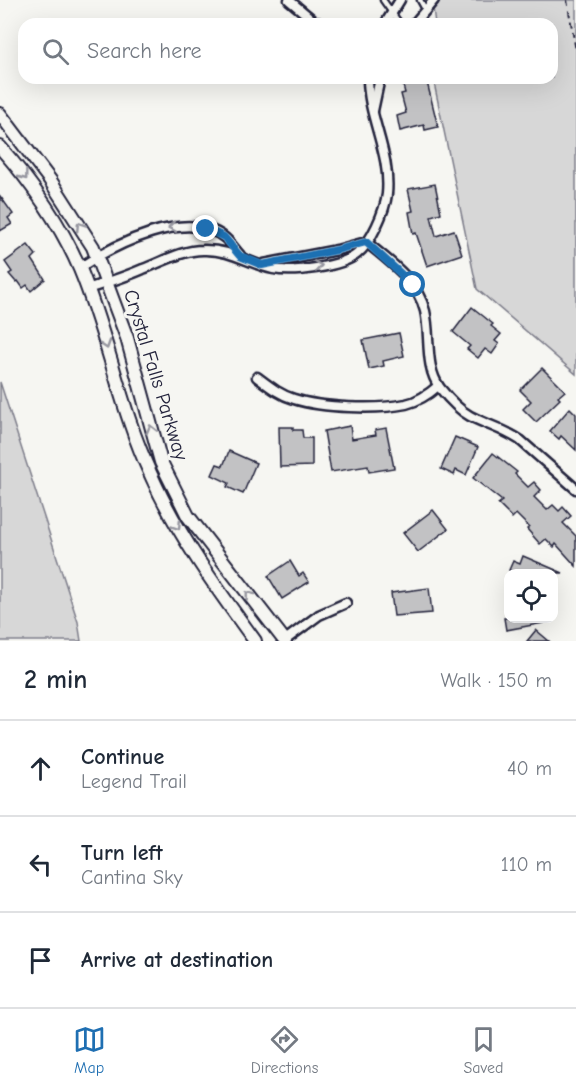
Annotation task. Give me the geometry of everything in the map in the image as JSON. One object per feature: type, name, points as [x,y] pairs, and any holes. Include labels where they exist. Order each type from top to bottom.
[{"type":"street","points":[[289,0],[310,18]]},
{"type":"street","points":[[388,18],[400,0]]},
{"type":"street","points":[[420,18],[434,0]]},
{"type":"street","points":[[87,289],[174,256],[202,250],[240,256],[274,269],[302,269],[326,265],[345,261],[358,253],[380,219],[386,197],[388,174],[368,97],[368,84]]},
{"type":"street","points":[[373,112],[379,84]]},
{"type":"street","name":"Crystal Falls Parkway","points":[[0,114],[50,180],[93,247],[127,338],[160,462],[188,516],[285,641]]},
{"type":"street","name":"Crystal Falls Parkway","points":[[0,147],[23,174],[46,207],[79,268],[130,421],[150,474],[171,517],[255,641]]},
{"type":"street","points":[[79,268],[97,256],[157,231],[183,225],[206,229],[224,237],[240,256]]},
{"type":"street","points":[[262,265],[366,242]]},
{"type":"street","points":[[366,242],[401,271],[420,298],[425,313],[428,354],[438,386],[454,404],[469,415],[510,433],[576,489]]},
{"type":"street","points":[[258,377],[279,393],[295,400],[359,407],[407,404],[426,396],[438,386]]},
{"type":"street","points":[[285,641],[319,615],[345,603]]},
{"type":"lane","points":[[383,0],[396,18]]},
{"type":"lane","points":[[420,0],[425,9]]},
{"type":"path","points":[[567,0],[576,51]]},
{"type":"shaded area","points":[[432,0],[576,0],[576,374],[477,289],[434,84],[558,84],[558,18],[434,18]]},
{"type":"shaded area","points":[[0,382],[78,622],[81,641],[0,641]]},
{"type":"building","points":[[403,84],[427,84],[438,127],[425,130],[424,125],[400,131],[397,116],[406,113],[401,94],[405,93]]},
{"type":"building","points":[[435,184],[441,213],[431,216],[436,236],[454,230],[462,254],[427,266],[416,233],[413,234],[409,212],[413,211],[408,189]]},
{"type":"building","points":[[0,196],[13,214],[8,218],[12,224],[0,231]]},
{"type":"building","points":[[28,245],[36,255],[32,259],[45,279],[31,291],[27,285],[23,288],[18,281],[16,282],[9,274],[12,272],[5,262]]},
{"type":"building","points":[[472,307],[493,324],[491,326],[501,334],[495,341],[499,344],[492,354],[485,349],[478,358],[467,349],[470,346],[453,332]]},
{"type":"building","points":[[399,333],[404,356],[383,361],[384,366],[369,369],[363,340]]},
{"type":"building","points":[[542,368],[565,391],[558,397],[560,399],[536,422],[523,409],[531,401],[520,390]]},
{"type":"building","points":[[570,408],[576,414],[576,450],[561,436],[559,439],[550,431]]},
{"type":"building","points":[[350,426],[352,439],[376,435],[375,430],[386,428],[394,468],[369,472],[368,466],[331,472],[324,431]]},
{"type":"building","points":[[279,427],[293,427],[293,430],[302,430],[303,438],[312,438],[312,466],[280,467]]},
{"type":"building","points":[[455,437],[478,447],[466,475],[456,470],[454,475],[441,469]]},
{"type":"building","points":[[229,451],[256,463],[243,494],[227,487],[229,483],[212,475],[217,464],[223,466]]},
{"type":"building","points":[[493,453],[517,472],[515,474],[528,487],[534,482],[541,490],[534,497],[547,510],[553,505],[559,511],[563,507],[571,516],[563,523],[576,536],[576,566],[556,544],[554,547],[546,539],[540,544],[527,529],[529,527],[516,514],[512,518],[498,504],[502,501],[473,478]]},
{"type":"building","points":[[433,510],[448,529],[418,552],[403,533]]},
{"type":"building","points":[[523,556],[554,569],[509,569],[513,561],[520,564]]},
{"type":"building","points":[[290,561],[299,576],[303,573],[309,582],[282,599],[268,576]]},
{"type":"building","points":[[429,588],[432,613],[394,616],[391,593]]},
{"type":"building","points":[[505,623],[544,623],[506,630]]},
{"type":"building","points":[[536,630],[549,641],[527,641]]},
{"type":"route","points":[[206,229],[224,237],[240,256],[262,265],[366,242],[401,271],[413,285]]}]
